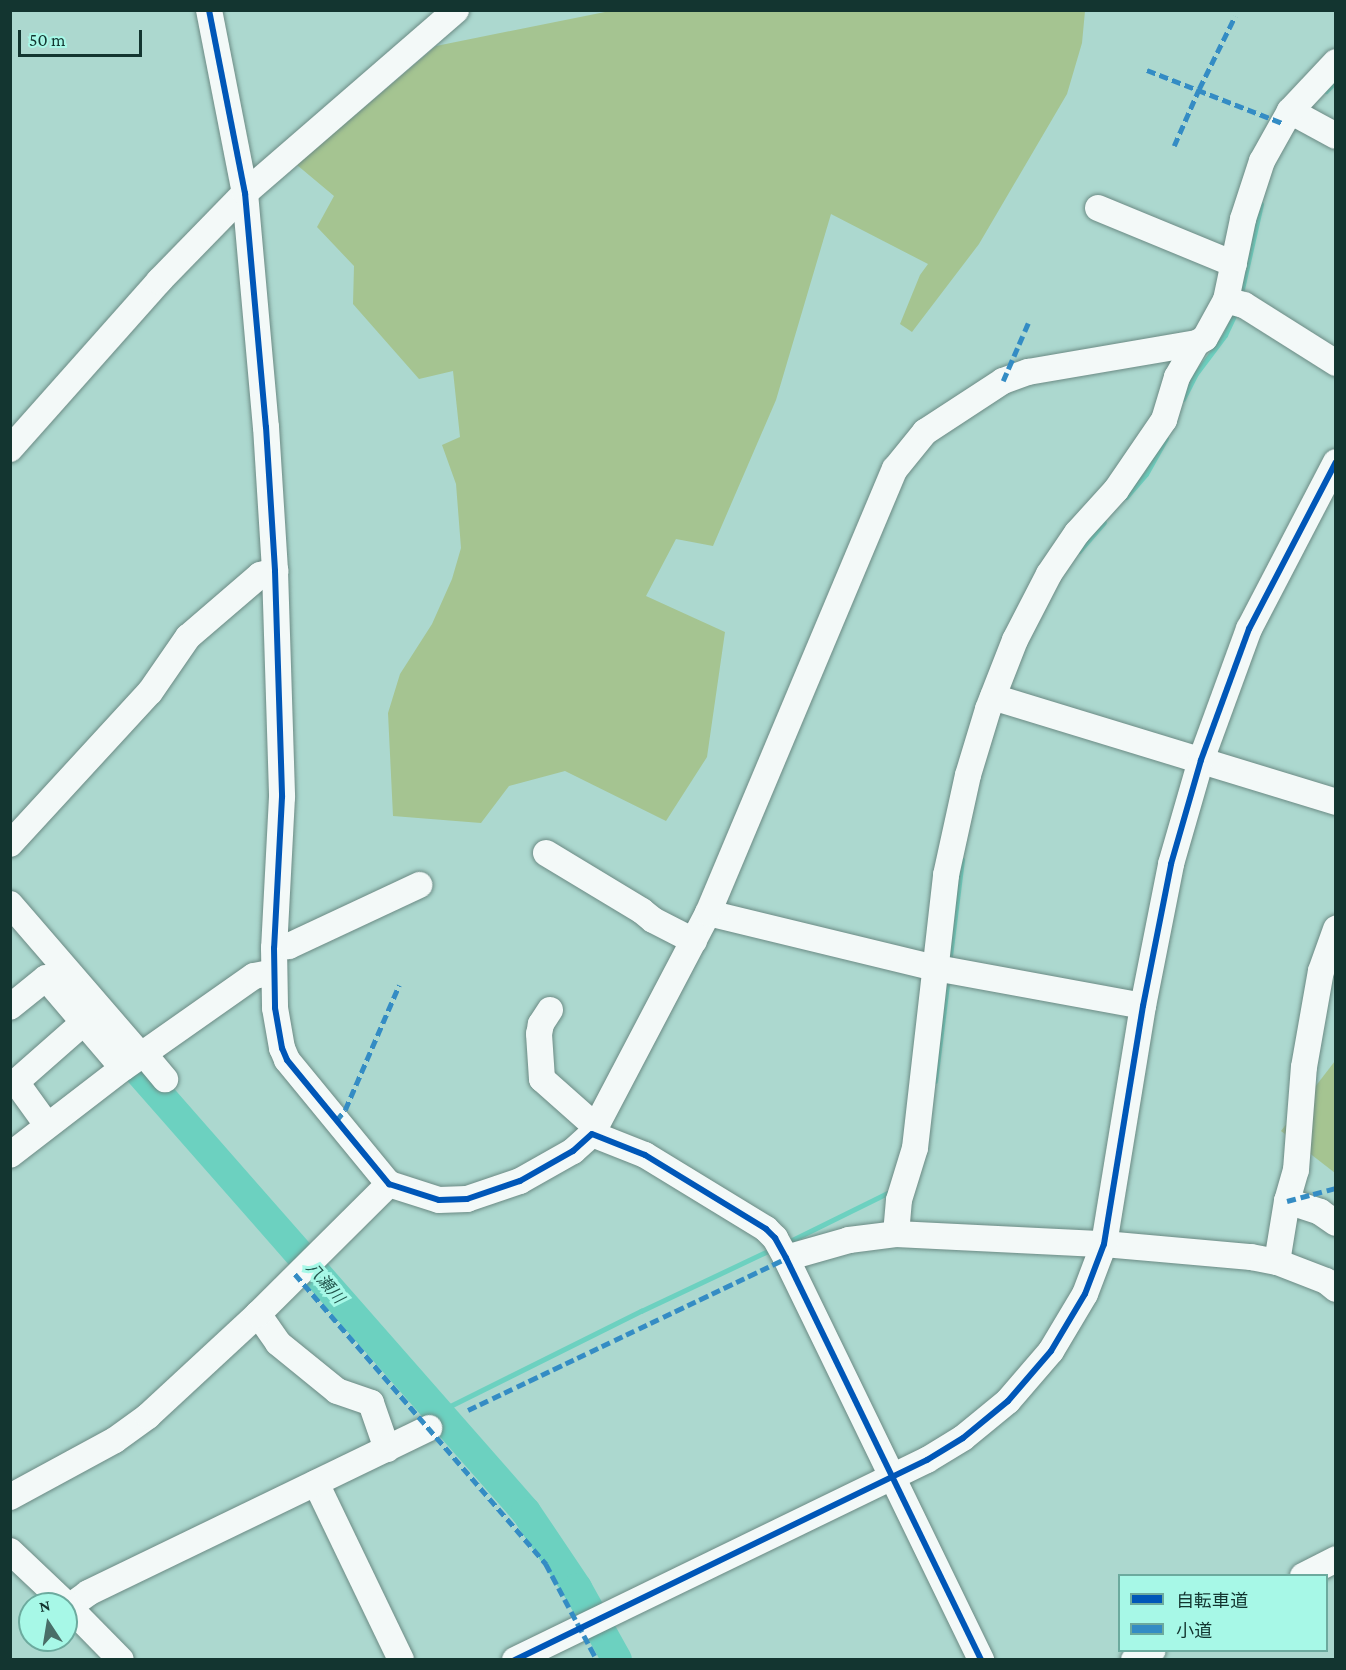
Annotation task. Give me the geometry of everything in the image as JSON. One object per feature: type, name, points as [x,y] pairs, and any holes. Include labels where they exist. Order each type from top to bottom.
[{"type":"street","points":[[209,10],[245,193],[266,428],[282,797],[274,960],[278,1032],[287,1060],[389,1184],[439,1200],[467,1199],[520,1181],[573,1151],[594,1131],[708,914],[879,502],[895,469],[908,450],[934,425],[1003,381],[1028,372],[1197,343]]},
{"type":"street","points":[[10,449],[159,282],[245,193],[456,10]]},
{"type":"street","points":[[896,1233],[899,1200],[915,1148],[946,875],[968,775],[993,697],[1015,640],[1049,574],[1077,532],[1116,490],[1164,420],[1177,377],[1197,343],[1211,331],[1226,300],[1252,183],[1262,161],[1290,111],[1335,62]]},
{"type":"street","points":[[1290,111],[1335,136]]},
{"type":"street","points":[[1098,208],[1234,264]]},
{"type":"street","points":[[1226,300],[1244,305],[1335,363]]},
{"type":"street","points":[[516,1659],[892,1479],[963,1438],[1008,1401],[1030,1378],[1071,1320],[1104,1244],[1143,1006],[1172,864],[1201,760],[1249,629],[1335,462]]},
{"type":"street","points":[[10,844],[150,692],[188,637],[260,575],[274,571]]},
{"type":"street","points":[[993,697],[1335,802]]},
{"type":"street","points":[[546,853],[642,910],[653,920],[694,941]]},
{"type":"street","points":[[10,1155],[133,1061],[254,976],[289,946],[419,885]]},
{"type":"street","points":[[10,904],[137,1051],[133,1061]]},
{"type":"street","points":[[708,914],[936,968],[1143,1006]]},
{"type":"street","points":[[1277,1262],[1287,1201],[1296,1170],[1304,1067],[1321,970],[1335,929]]},
{"type":"street","points":[[10,1008],[46,978],[83,1023],[133,1061],[165,1079]]},
{"type":"street","points":[[550,1010],[541,1024],[539,1034],[542,1079],[594,1131],[645,1155],[722,1200],[766,1229],[775,1238],[981,1659]]},
{"type":"street","points":[[47,1125],[16,1082],[83,1023]]},
{"type":"street","points":[[10,1497],[115,1440],[148,1416],[258,1314],[389,1184]]},
{"type":"street","points":[[1287,1201],[1320,1212],[1335,1223]]},
{"type":"street","points":[[786,1258],[849,1240],[896,1233],[1104,1244],[1251,1257],[1277,1262],[1326,1281],[1335,1289]]},
{"type":"street","points":[[258,1314],[278,1342],[337,1391],[371,1403],[387,1449]]},
{"type":"street","points":[[78,1599],[429,1428]]},
{"type":"street","points":[[316,1483],[401,1659]]},
{"type":"street","points":[[10,1551],[53,1592]]},
{"type":"street","points":[[1305,1574],[1335,1559]]},
{"type":"street","points":[[78,1616],[121,1659]]},
{"type":"street","points":[[1134,1659],[1149,1652]]},
{"type":"green space","points":[[610,11],[1085,11],[1082,43],[1067,94],[979,244],[912,332],[900,324],[920,275],[928,264],[831,214],[776,400],[713,546],[676,539],[646,596],[725,632],[707,757],[666,821],[565,771],[509,786],[481,823],[393,816],[388,713],[400,674],[432,624],[452,579],[461,548],[456,484],[442,445],[460,437],[453,371],[419,379],[353,304],[354,266],[317,227],[334,196],[297,165],[436,46]]},
{"type":"green space","points":[[1335,1061],[1335,1173],[1281,1131]]},
{"type":"waterway","points":[[1326,91],[1336,81]]},
{"type":"waterway","points":[[1242,289],[1261,204]]},
{"type":"waterway","points":[[1183,399],[1195,375],[1225,335],[1235,314]]},
{"type":"waterway","points":[[1126,497],[1146,474],[1166,438]]},
{"type":"waterway","points":[[1079,551],[1104,522]]},
{"type":"waterway","points":[[949,964],[962,860]]},
{"type":"waterway","points":[[935,1081],[948,977]]},
{"type":"waterway","name":"八瀬川","points":[[114,1043],[526,1512],[577,1588],[617,1660]]},
{"type":"waterway","points":[[790,1241],[887,1193]]},
{"type":"waterway","points":[[438,1412],[768,1251]]},
{"type":"marked path","points":[[1174,146],[1235,16]]},
{"type":"marked path","points":[[1147,70],[1282,123]]},
{"type":"marked path","points":[[1003,381],[1029,321]]},
{"type":"marked path","points":[[336,1121],[345,1110],[399,985]]},
{"type":"marked path","points":[[1287,1201],[1336,1188]]},
{"type":"marked path","points":[[468,1410],[786,1258]]},
{"type":"marked path","points":[[295,1274],[546,1564],[597,1660]]},
{"type":"cycle path","points":[[209,10],[245,193],[266,427],[275,571],[282,797],[274,948],[275,1008],[282,1048],[287,1060],[389,1184],[439,1200],[467,1199],[520,1181],[573,1151],[592,1134],[645,1155],[766,1229],[775,1238],[786,1258],[981,1660]]},
{"type":"cycle path","points":[[515,1660],[927,1460],[963,1438],[1008,1401],[1051,1351],[1085,1294],[1104,1244],[1143,1006],[1171,864],[1201,760],[1249,629],[1336,462]]}]
